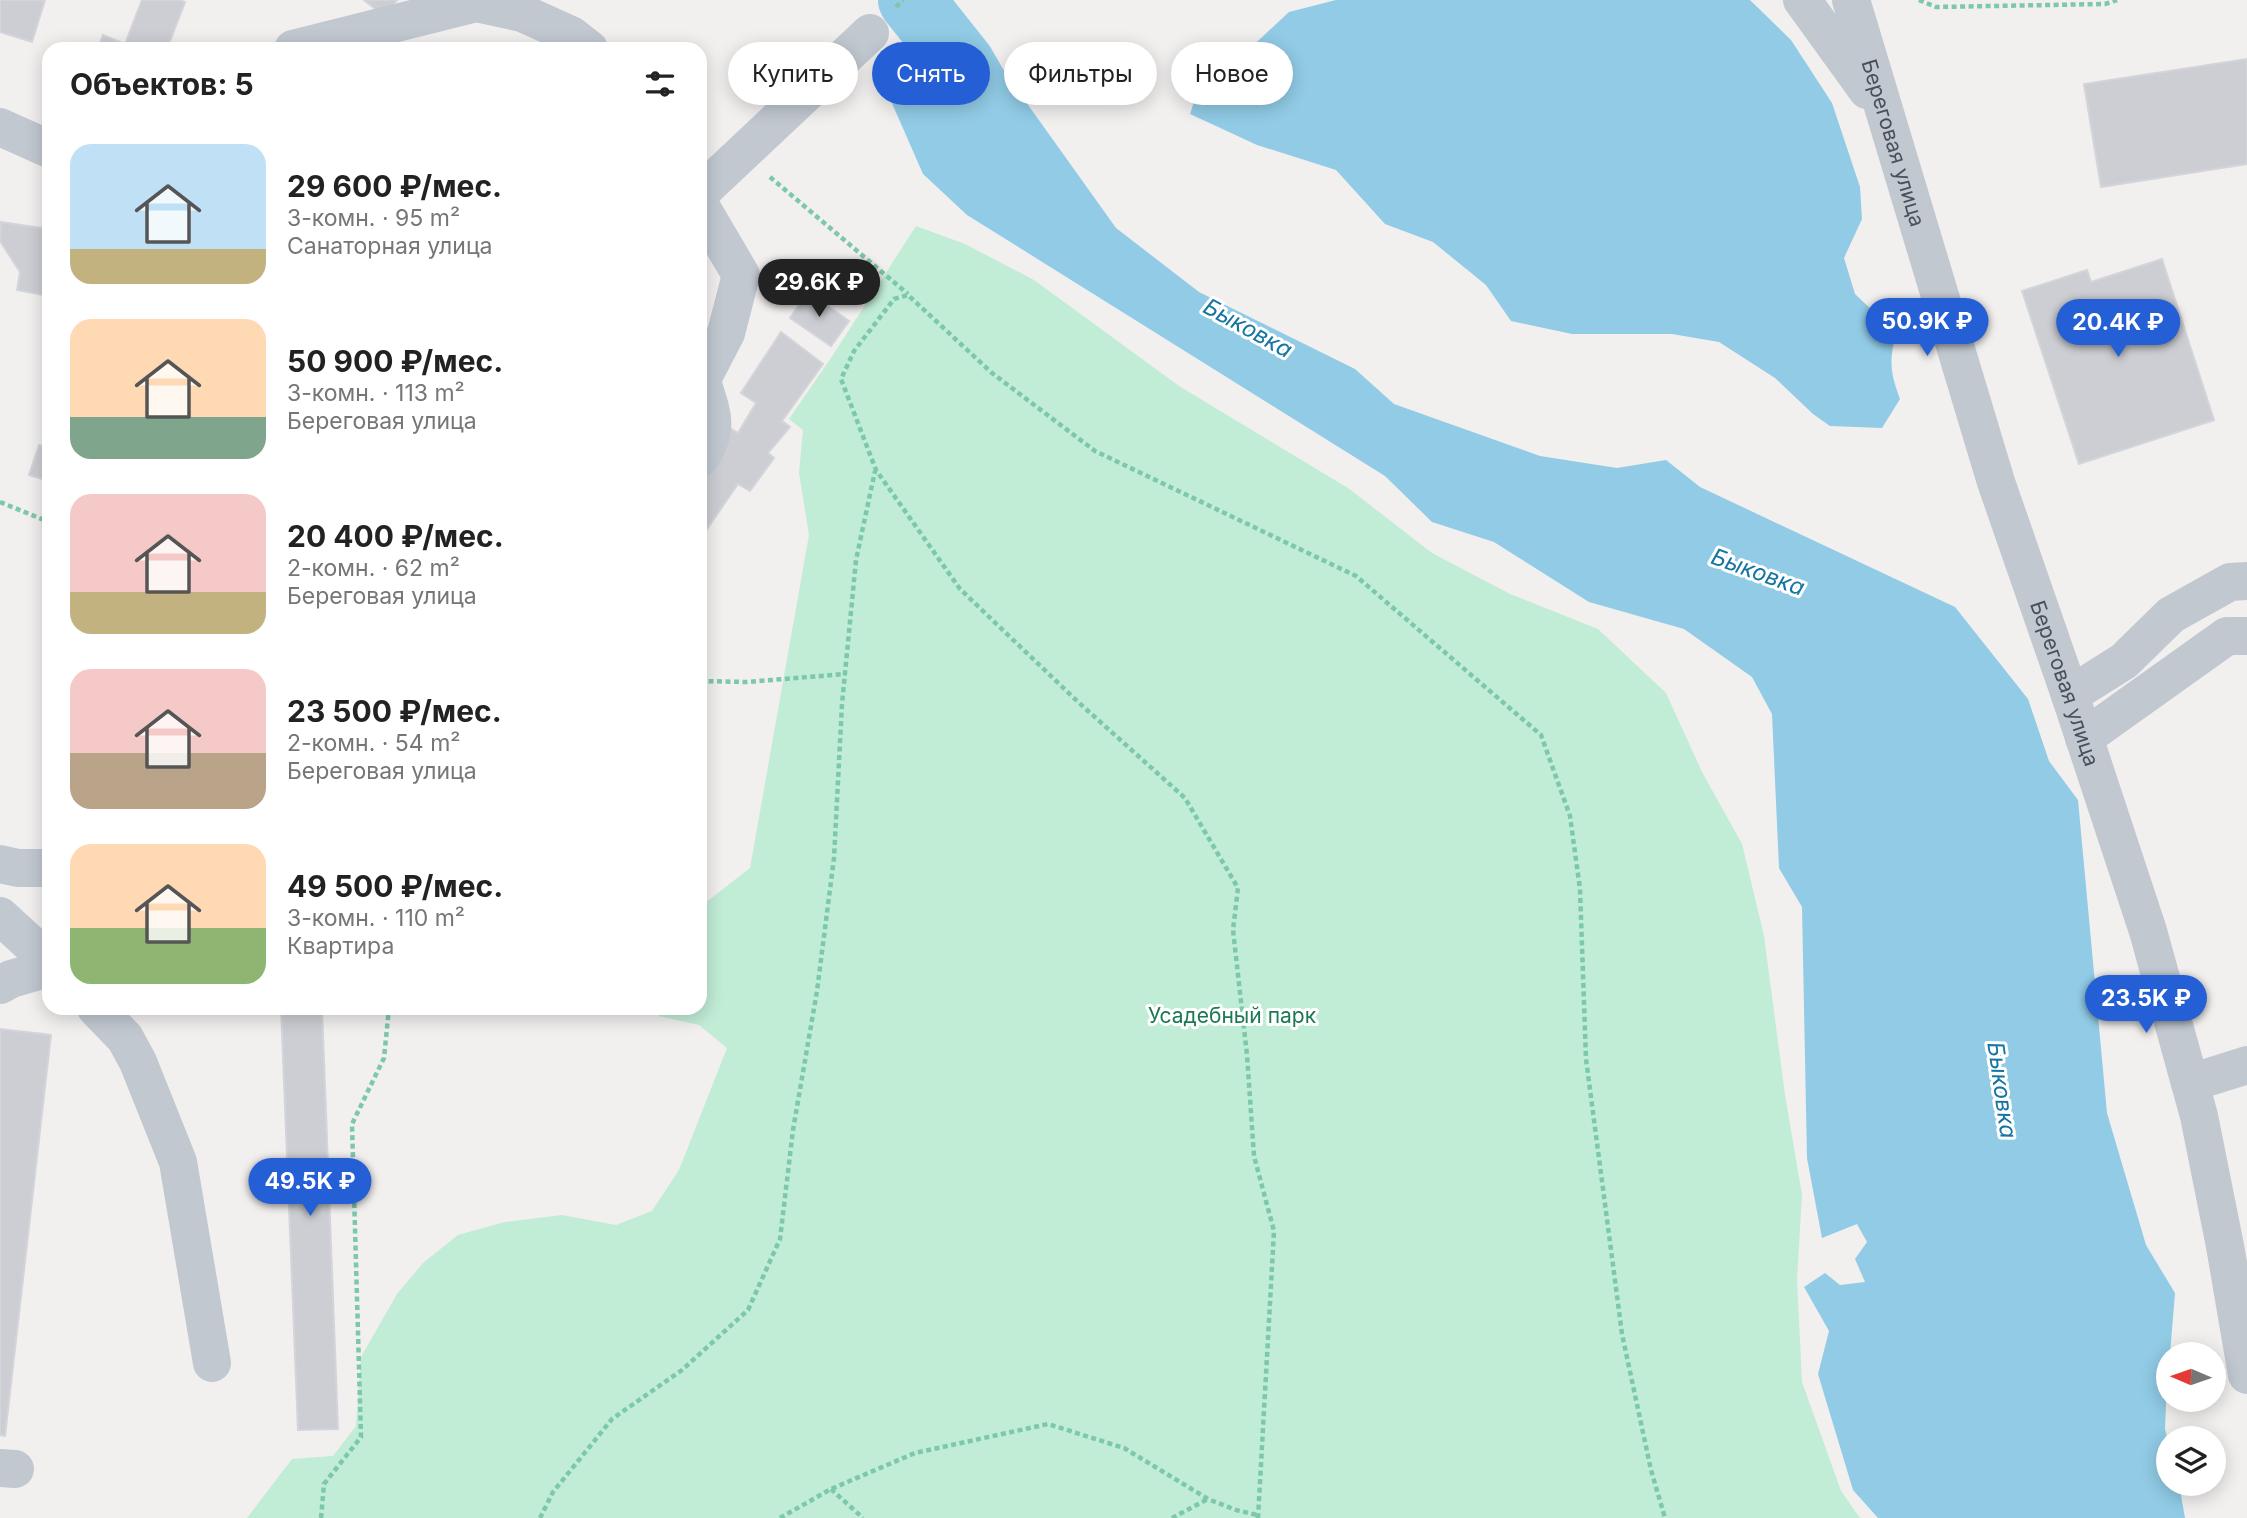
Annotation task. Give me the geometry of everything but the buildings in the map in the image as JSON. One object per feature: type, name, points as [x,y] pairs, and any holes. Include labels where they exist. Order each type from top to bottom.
[{"type":"street","points":[[1802,0],[1885,114]]},
{"type":"street","name":"Береговая улица","points":[[1851,0],[1996,482],[2148,931],[2199,1116],[2233,1219],[2247,1375]]},
{"type":"street","points":[[321,42],[476,3],[522,13],[571,35],[580,42]]},
{"type":"street","points":[[707,179],[742,154],[870,33]]},
{"type":"street","points":[[0,127],[42,146]]},
{"type":"street","points":[[707,195],[741,275],[726,333],[707,371]]},
{"type":"street","points":[[707,399],[714,418],[707,448]]},
{"type":"street","points":[[2070,695],[2123,661],[2171,615],[2230,582],[2247,581]]},
{"type":"street","points":[[2084,738],[2227,636],[2247,636]]},
{"type":"street","points":[[0,864],[18,868],[42,868]]},
{"type":"street","points":[[0,916],[42,955]]},
{"type":"street","points":[[0,985],[42,970]]},
{"type":"street","points":[[103,1015],[125,1038],[132,1050],[178,1163],[212,1363]]},
{"type":"street","points":[[2190,1083],[2247,1065]]},
{"type":"path","points":[[1919,0],[1936,7],[2105,4],[2116,0]]},
{"type":"path","points":[[742,154],[908,295],[992,373],[1095,451],[1356,576],[1541,735],[1570,816],[1580,889],[1586,1059],[1622,1334],[1651,1470],[1665,1518]]},
{"type":"path","points":[[780,1518],[831,1489],[915,1453],[1048,1423],[1124,1448],[1208,1499],[1257,1517],[1274,1231],[1254,1156],[1247,1055],[1233,930],[1238,888],[1185,798],[1077,701],[960,589],[876,470],[841,379],[855,351],[894,299],[908,295]]},
{"type":"path","points":[[540,1518],[553,1492],[612,1419],[682,1370],[748,1310],[780,1239],[793,1129],[817,991],[834,858],[845,674],[856,560],[876,470]]},
{"type":"path","points":[[0,502],[42,519]]},
{"type":"path","points":[[707,681],[845,674]]},
{"type":"path","points":[[321,1518],[324,1484],[361,1437],[352,1124],[384,1058],[387,1015]]},
{"type":"path","points":[[831,1489],[863,1518]]},
{"type":"path","points":[[1172,1518],[1208,1499]]},
{"type":"green space","name":"Усадебный парк","points":[[916,226],[965,244],[1034,280],[1179,386],[1348,488],[1432,553],[1510,594],[1598,629],[1666,693],[1702,772],[1742,844],[1764,936],[1785,1095],[1802,1195],[1797,1280],[1802,1382],[1841,1491],[1860,1518],[247,1518],[292,1459],[333,1456],[356,1426],[361,1357],[397,1294],[423,1263],[458,1235],[505,1222],[562,1215],[616,1225],[652,1211],[679,1170],[727,1048],[699,1025],[658,1015],[707,1015],[707,902],[750,868],[809,535],[799,473],[803,430],[789,419]]},
{"type":"water","points":[[1336,0],[1750,0],[1791,40],[1832,103],[1860,187],[1862,219],[1844,258],[1855,294],[1896,333],[1892,367],[1900,399],[1882,428],[1830,426],[1813,414],[1775,378],[1719,342],[1672,334],[1572,334],[1511,321],[1486,285],[1433,242],[1385,224],[1336,170],[1257,145],[1190,114],[1193,105],[1293,105],[1293,42],[1257,42],[1289,12]]},
{"type":"water","points":[[941,20],[971,25],[983,42],[907,42]]},
{"type":"water","points":[[990,52],[1004,71],[1004,105],[1028,105],[1116,228],[1199,292],[1355,369],[1394,404],[1540,456],[1617,468],[1666,460],[1700,487],[1955,607],[2028,699],[2049,761],[2078,800],[2107,1113],[2146,1245],[2175,1293],[2171,1342],[2156,1342],[2156,1412],[2166,1412],[2165,1426],[2156,1426],[2156,1496],[2181,1496],[2185,1518],[1878,1518],[1853,1490],[1818,1374],[1829,1331],[1804,1287],[1825,1273],[1840,1285],[1865,1282],[1855,1259],[1867,1242],[1857,1224],[1822,1238],[1807,1158],[1802,907],[1779,868],[1772,714],[1752,677],[1684,629],[1589,602],[1494,542],[1432,522],[1385,476],[967,215],[923,174],[893,105],[990,105]]},
{"type":"waterway","name":"Быковка","points":[[911,0],[944,42]]}]
